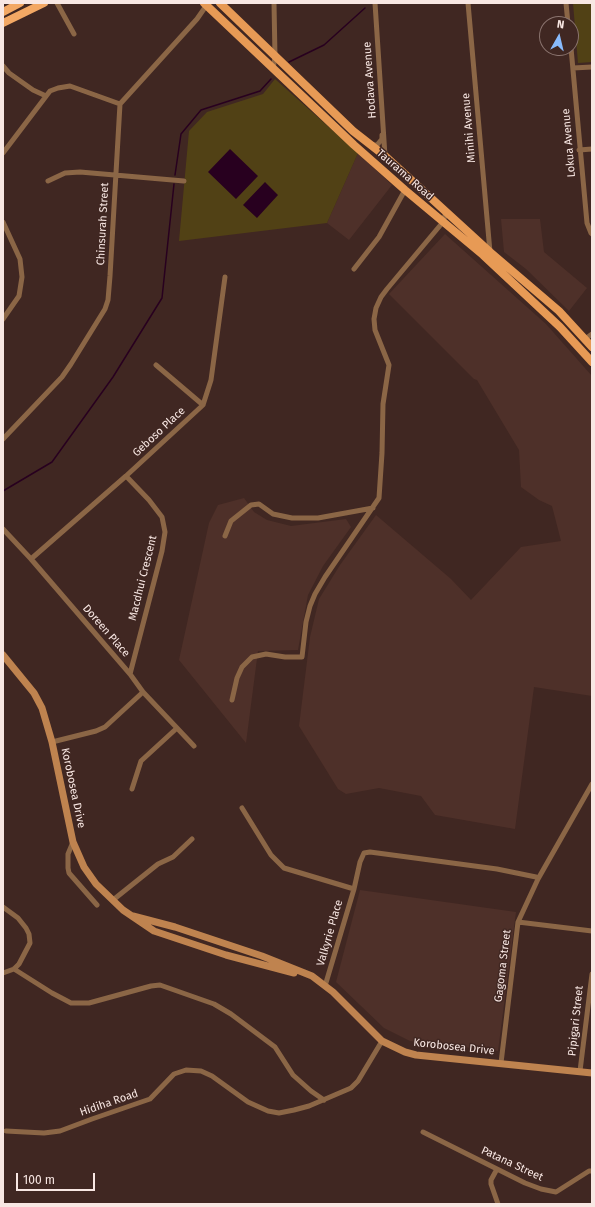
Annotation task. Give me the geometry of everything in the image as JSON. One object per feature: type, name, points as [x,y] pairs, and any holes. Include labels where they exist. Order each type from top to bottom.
[{"type":"highway","points":[[3,12],[20,3]]},
{"type":"highway","points":[[3,23],[44,3]]},
{"type":"main road","name":"Taurama Road","points":[[220,3],[353,131],[387,158],[490,252],[589,337],[592,346]]},
{"type":"main road","name":"Taurama Road","points":[[205,4],[354,145],[442,222],[483,255],[560,327],[592,362]]},
{"type":"main road","points":[[380,168],[387,158]]},
{"type":"main road","name":"Korobosea Drive","points":[[3,655],[39,700],[52,742],[73,842],[79,858],[89,876],[112,900],[123,910],[154,931],[180,941],[226,955],[317,980]]},
{"type":"main road","name":"Korobosea Drive","points":[[133,916],[229,945],[292,968],[317,980],[382,1042],[397,1049],[416,1055],[592,1073]]},
{"type":"street","points":[[57,3],[74,34]]},
{"type":"street","points":[[273,69],[275,57],[274,3]]},
{"type":"street","name":"Hodava Avenue","points":[[374,3],[383,132],[387,158]]},
{"type":"street","name":"Minihi Avenue","points":[[468,3],[490,252]]},
{"type":"street","points":[[566,3],[567,16]]},
{"type":"street","points":[[3,153],[50,91],[70,86],[120,104],[197,19],[205,4]]},
{"type":"street","name":"Lokua Avenue","points":[[572,56],[579,150],[587,223],[592,234]]},
{"type":"street","points":[[3,66],[9,73],[33,90],[46,96]]},
{"type":"street","points":[[573,68],[592,66]]},
{"type":"street","name":"Chinsurah Street","points":[[3,439],[62,377],[105,309],[108,300],[110,276],[120,104]]},
{"type":"street","points":[[371,145],[374,146],[382,140],[383,132]]},
{"type":"street","points":[[579,150],[592,149]]},
{"type":"street","points":[[48,181],[65,173],[80,172],[184,181]]},
{"type":"street","points":[[354,269],[379,237],[405,190]]},
{"type":"street","points":[[232,700],[237,678],[242,668],[252,657],[266,654],[285,657],[302,657],[306,622],[315,594],[379,498],[383,404],[389,365],[376,330],[374,319],[376,308],[387,289],[442,222],[446,212]]},
{"type":"street","points":[[3,222],[6,235],[20,259],[22,277],[19,296],[3,319]]},
{"type":"street","name":"Geboso Place","points":[[31,559],[126,476],[203,405],[212,380],[225,277]]},
{"type":"street","points":[[156,365],[203,405]]},
{"type":"street","name":"Macdhui Crescent","points":[[126,476],[149,500],[162,517],[164,532],[162,551],[130,674]]},
{"type":"street","points":[[225,536],[231,520],[251,504],[259,504],[272,514],[292,518],[318,518],[373,508]]},
{"type":"street","name":"Doreen Place","points":[[3,529],[31,559],[130,674],[143,692],[194,746]]},
{"type":"street","points":[[52,742],[96,731],[105,727],[143,692]]},
{"type":"street","points":[[132,789],[141,761],[177,728]]},
{"type":"street","points":[[518,922],[538,878],[592,784]]},
{"type":"street","name":"Valkyrie Place","points":[[242,808],[271,855],[284,868],[354,890],[325,986]]},
{"type":"street","points":[[112,900],[158,864],[173,858],[192,839]]},
{"type":"street","points":[[73,842],[68,854],[69,873],[97,905]]},
{"type":"street","points":[[354,890],[360,862],[364,853],[370,852],[497,869],[538,878]]},
{"type":"street","points":[[3,906],[18,918],[26,928],[30,939],[30,944],[24,958],[14,969],[3,973]]},
{"type":"street","name":"Gagoma Street","points":[[501,1063],[518,922],[592,931]]},
{"type":"street","points":[[14,969],[52,993],[76,1004],[89,1003],[151,986],[160,985],[214,1004],[275,1047],[293,1075],[324,1100]]},
{"type":"street","name":"Pipigari Street","points":[[580,1071],[592,974]]},
{"type":"street","name":"Hidiha Road","points":[[6,1131],[44,1133],[60,1131],[92,1118],[150,1099],[174,1074],[186,1070],[201,1071],[212,1076],[248,1102],[268,1111],[278,1113],[294,1110],[309,1106],[351,1088],[358,1081],[382,1042]]},
{"type":"street","name":"Patana Street","points":[[423,1132],[541,1189],[556,1192],[589,1171],[592,1171]]},
{"type":"street","points":[[497,1169],[491,1180],[491,1184],[498,1204]]},
{"type":"shaded area","points":[[573,3],[592,3],[592,62],[578,63],[579,16],[574,16]]},
{"type":"shaded area","points":[[275,79],[358,153],[327,223],[179,241],[189,131],[207,112],[263,94]]},
{"type":"shaded area","points":[[230,149],[258,176],[236,199],[208,172]]},
{"type":"shaded area","points":[[358,153],[392,185],[349,240],[327,223]]},
{"type":"shaded area","points":[[265,182],[278,195],[257,218],[243,205]]},
{"type":"shaded area","points":[[501,219],[540,219],[544,252],[587,288],[569,311],[526,269],[504,252]]},
{"type":"shaded area","points":[[445,234],[546,324],[592,376],[592,696],[534,687],[515,829],[435,815],[421,796],[379,788],[346,794],[338,789],[299,726],[310,637],[319,599],[340,565],[376,515],[451,579],[471,600],[521,547],[561,541],[552,506],[539,500],[521,487],[519,450],[477,380],[474,379],[389,294]]},
{"type":"shaded area","points":[[244,498],[254,512],[267,520],[291,526],[346,519],[351,527],[323,566],[308,595],[298,650],[258,651],[246,743],[179,660],[209,523],[218,505]]},
{"type":"shaded area","points":[[360,890],[516,912],[498,1051],[410,1041],[384,1028],[336,982]]},
{"type":"waterway","points":[[289,62],[324,45],[365,8]]},
{"type":"waterway","points":[[175,175],[181,134],[201,110],[260,91],[271,79]]},
{"type":"waterway","points":[[3,491],[52,462],[113,377],[162,298],[174,184]]}]
